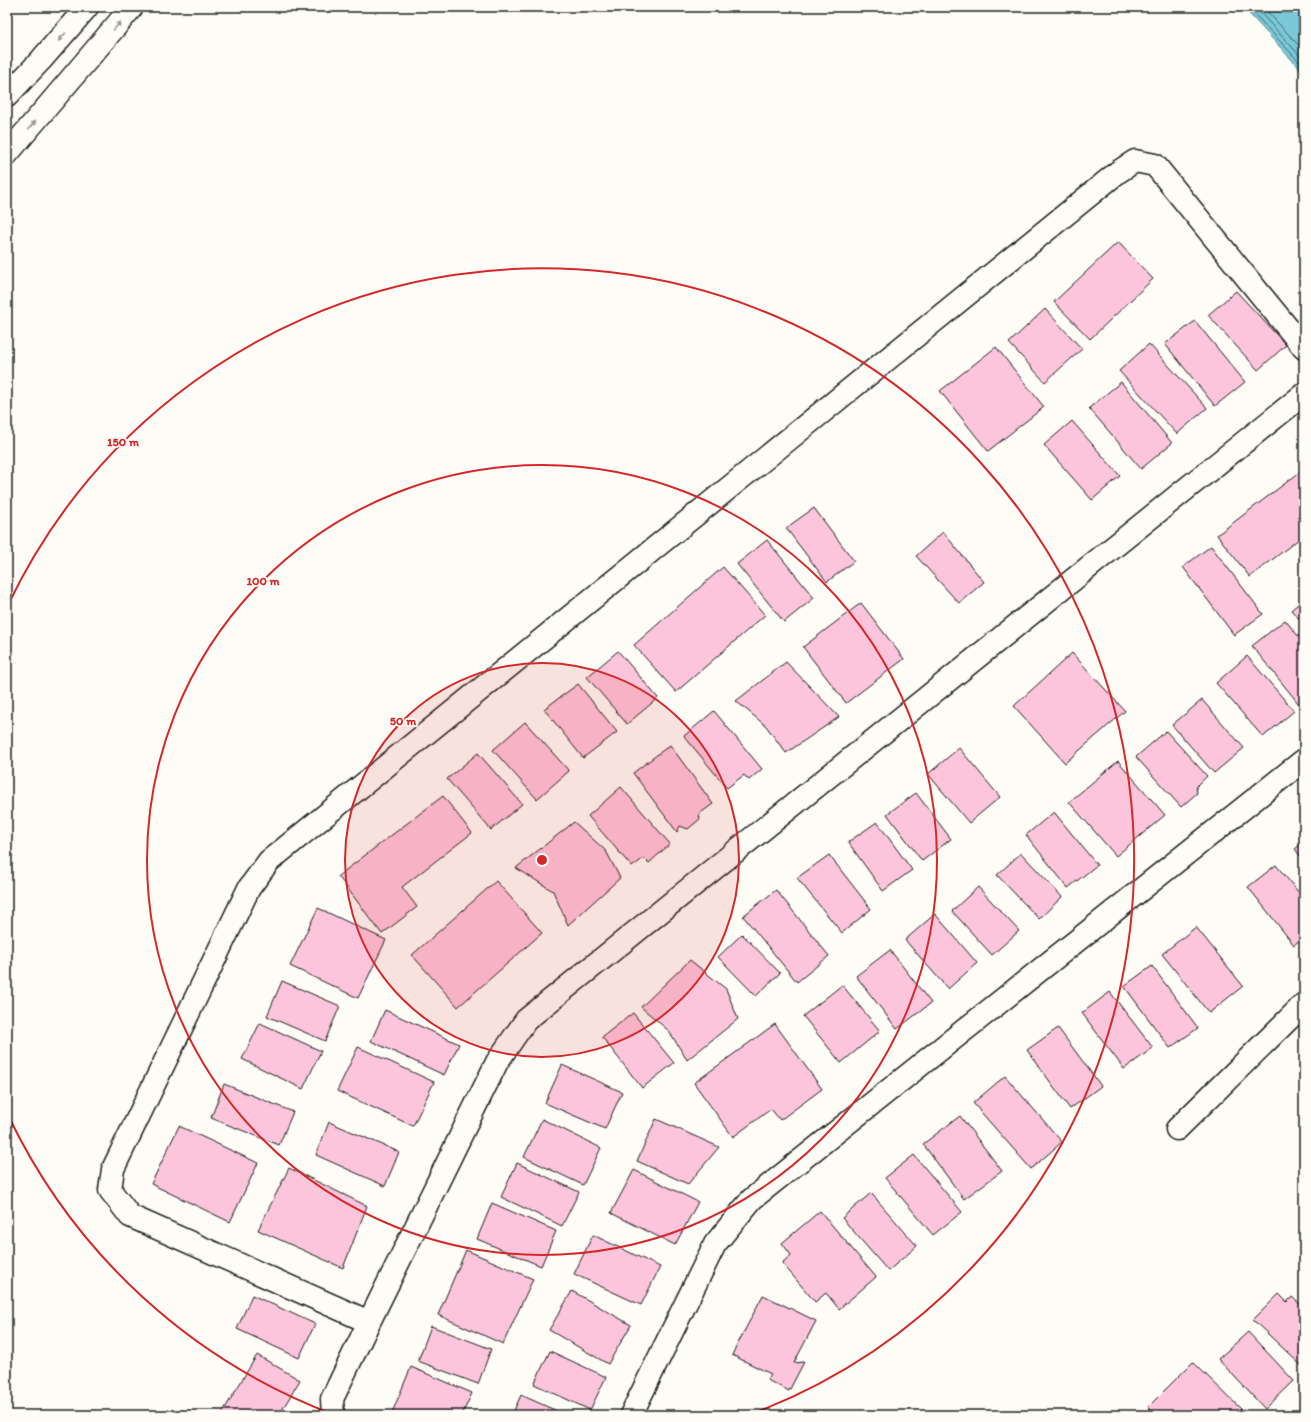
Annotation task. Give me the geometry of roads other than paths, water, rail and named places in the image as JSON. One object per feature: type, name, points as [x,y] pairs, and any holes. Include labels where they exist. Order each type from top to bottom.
[{"type":"street","points":[[7,96],[41,60],[87,7]]},
{"type":"street","points":[[7,154],[132,7]]},
{"type":"street","points":[[369,1322],[130,1216],[110,1190],[113,1169],[249,888],[268,861],[1111,176],[1136,161],[1155,164],[1304,348]]},
{"type":"street","points":[[333,1415],[332,1399],[369,1322],[497,1062],[526,1020],[1304,394]]},
{"type":"street","points":[[631,1415],[715,1244],[752,1199],[1304,760]]},
{"type":"street","points":[[1177,1129],[1304,1004]]},
{"type":"water","points":[[1243,7],[1304,7],[1304,73]]}]
